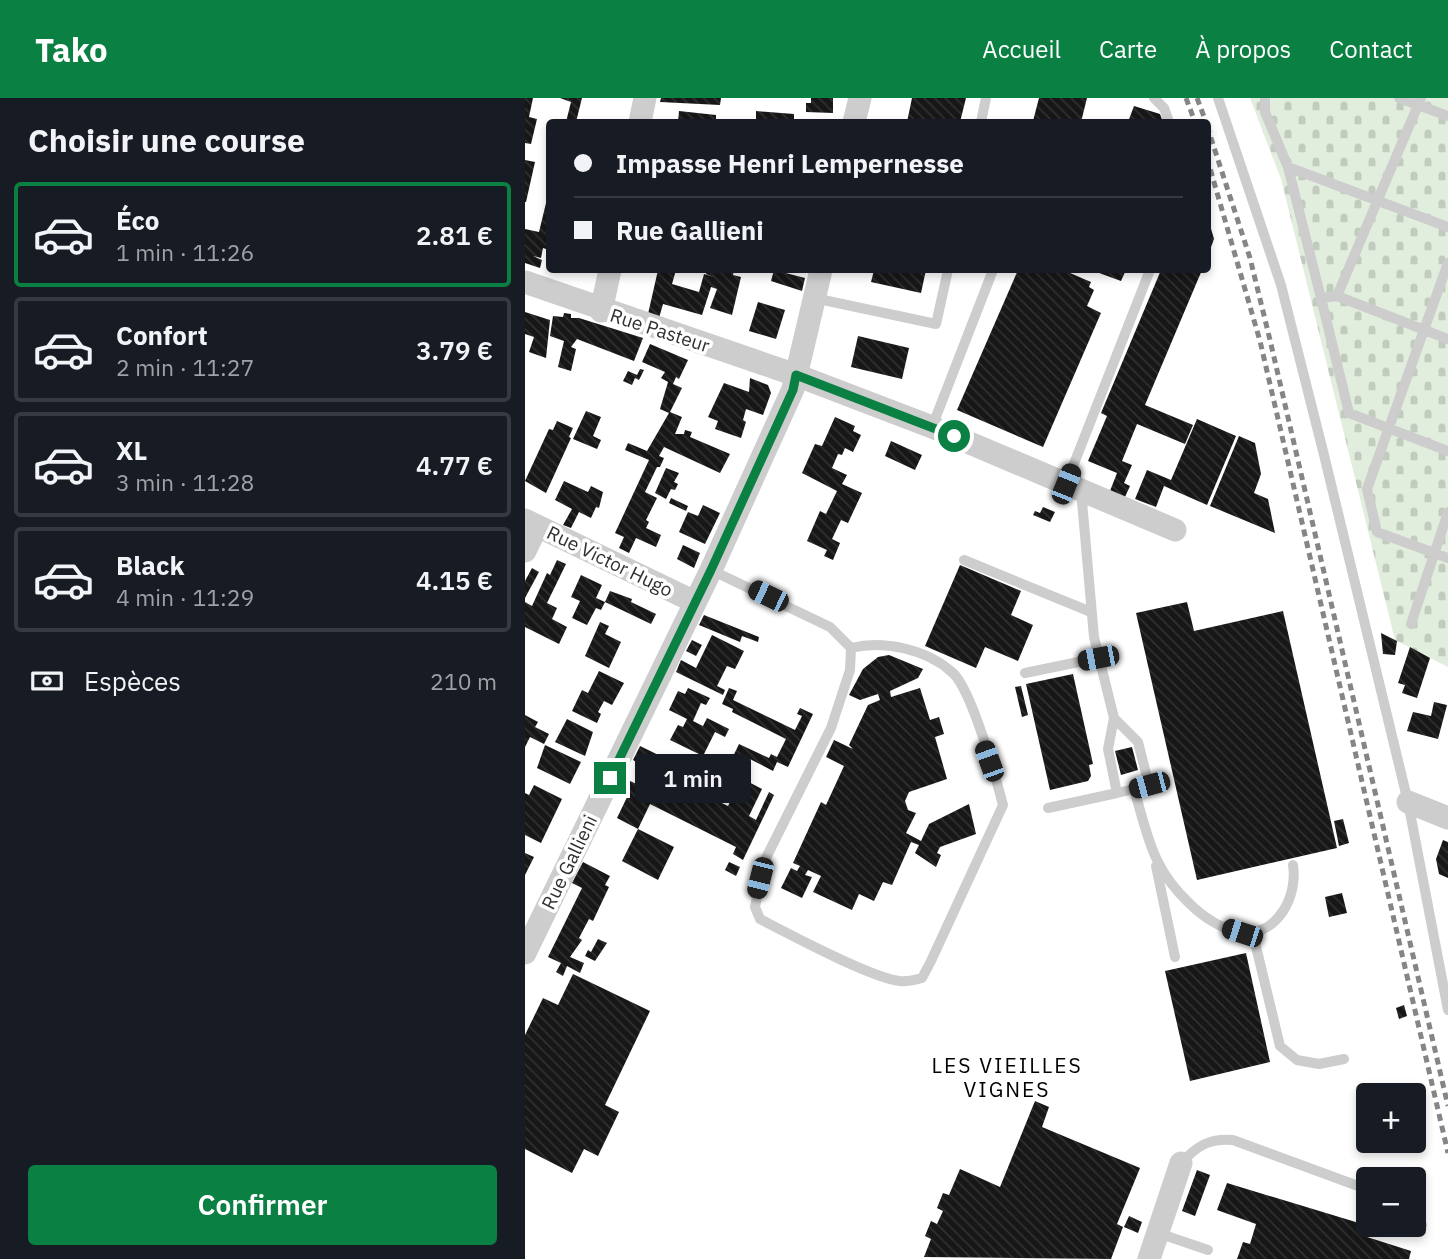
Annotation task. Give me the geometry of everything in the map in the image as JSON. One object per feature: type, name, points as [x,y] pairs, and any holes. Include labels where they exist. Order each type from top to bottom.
[{"type":"street","points":[[641,119],[645,98]]},
{"type":"street","points":[[855,119],[860,98]]},
{"type":"street","points":[[601,311],[609,273]]},
{"type":"street","name":"Rue Gallieni","points":[[525,953],[711,570],[793,390],[820,273]]},
{"type":"street","name":"Rue Pasteur","points":[[525,282],[601,311],[796,375],[932,426],[1175,530]]},
{"type":"street","points":[[525,551],[531,523]]},
{"type":"street","name":"Rue Victor Hugo","points":[[531,523],[695,602]]},
{"type":"street","points":[[1408,802],[1448,818]]},
{"type":"street","points":[[1149,1259],[1181,1163]]},
{"type":"lane","points":[[982,119],[986,98]]},
{"type":"lane","points":[[1154,98],[1164,108],[1168,119]]},
{"type":"lane","points":[[1218,98],[1281,285],[1408,802],[1448,1010]]},
{"type":"lane","points":[[1265,98],[1265,112],[1287,167],[1349,413],[1448,451]]},
{"type":"lane","points":[[1399,98],[1419,102],[1448,116]]},
{"type":"lane","points":[[1338,296],[1419,102]]},
{"type":"lane","points":[[1287,167],[1448,227]]},
{"type":"lane","points":[[1448,263],[1367,489],[1377,532],[1448,558]]},
{"type":"lane","points":[[814,298],[936,324],[947,273]]},
{"type":"lane","points":[[932,426],[992,273]]},
{"type":"lane","points":[[1117,793],[1108,749],[1114,718],[1098,658],[1074,487],[1149,273]]},
{"type":"lane","points":[[1321,298],[1338,296],[1448,339]]},
{"type":"lane","points":[[1411,624],[1448,512]]},
{"type":"lane","points":[[964,560],[1091,612]]},
{"type":"lane","points":[[711,570],[830,628],[851,648],[850,670],[831,728],[764,862],[755,906],[760,919],[873,972],[899,981],[911,981],[922,978],[931,961],[1003,805],[965,692],[954,674],[893,644],[877,643],[851,648]]},
{"type":"lane","points":[[1025,673],[1098,658]]},
{"type":"lane","points":[[1048,808],[1149,785],[1137,742],[1114,718]]},
{"type":"lane","points":[[1134,789],[1156,863],[1175,957]]},
{"type":"lane","points":[[1156,863],[1190,905],[1219,925],[1242,933],[1263,927],[1289,906],[1295,888],[1293,865]]},
{"type":"lane","points":[[1252,930],[1280,1046],[1297,1060],[1319,1064],[1344,1059]]},
{"type":"lane","points":[[1181,1163],[1196,1147],[1217,1138],[1233,1140],[1356,1185]]},
{"type":"lane","points":[[1158,1233],[1208,1250]]},
{"type":"green space","points":[[1250,98],[1448,98],[1448,667],[1395,640],[1281,179]]},
{"type":"building","points":[[525,98],[533,98],[529,117],[537,119],[531,144],[525,143]]},
{"type":"building","points":[[560,98],[582,98],[577,119],[567,119],[571,102]]},
{"type":"building","points":[[661,98],[721,98],[720,105],[660,102]]},
{"type":"building","points":[[811,98],[833,98],[833,113],[806,112],[806,103],[811,103]]},
{"type":"building","points":[[912,98],[966,98],[961,119],[908,119]]},
{"type":"building","points":[[1039,98],[1087,98],[1082,119],[1034,119]]},
{"type":"building","points":[[1134,106],[1160,114],[1162,119],[1129,119]]},
{"type":"building","points":[[679,111],[716,115],[716,119],[678,119]]},
{"type":"building","points":[[756,111],[794,114],[794,119],[756,119]]},
{"type":"building","points":[[525,160],[535,162],[526,202],[525,202]]},
{"type":"building","points":[[546,203],[546,249],[543,248],[541,258],[533,256],[542,260],[540,268],[525,263],[525,229],[539,232]]},
{"type":"building","points":[[657,273],[675,273],[672,284],[699,292],[704,274],[714,277],[706,273],[733,273],[741,277],[732,315],[710,308],[717,289],[711,287],[702,315],[663,304],[659,318],[648,314]]},
{"type":"building","points":[[773,273],[805,278],[802,291],[771,281]]},
{"type":"building","points":[[873,273],[925,273],[921,293],[871,282]]},
{"type":"building","points":[[1017,273],[1070,273],[1091,282],[1089,287],[1094,290],[1087,306],[1101,313],[1043,447],[957,410]]},
{"type":"building","points":[[1099,273],[1125,273],[1121,281]]},
{"type":"building","points":[[1160,273],[1201,273],[1145,405],[1193,425],[1185,444],[1137,424],[1122,461],[1132,465],[1124,483],[1130,486],[1125,497],[1110,491],[1117,473],[1088,461],[1107,416],[1101,413]]},
{"type":"building","points":[[758,302],[785,310],[776,339],[749,331]]},
{"type":"building","points":[[525,312],[550,320],[546,358],[529,352],[534,337],[525,334]]},
{"type":"building","points":[[564,313],[571,314],[571,318],[579,318],[643,338],[634,361],[577,339],[571,347],[576,349],[571,371],[558,367],[564,341],[550,336],[553,316],[563,317]]},
{"type":"building","points":[[858,336],[909,348],[902,379],[851,367]]},
{"type":"building","points":[[650,344],[688,360],[679,379],[676,377],[673,384],[682,388],[670,412],[682,417],[675,434],[684,434],[685,430],[692,432],[690,437],[730,454],[720,473],[664,447],[659,456],[664,458],[645,492],[657,498],[646,520],[649,522],[646,528],[661,535],[656,547],[636,538],[629,553],[619,548],[624,537],[615,533],[649,460],[625,450],[628,443],[647,451],[669,413],[660,409],[668,382],[661,378],[665,372],[642,362]]},
{"type":"building","points":[[640,369],[644,370],[639,380],[635,378],[632,385],[623,381],[628,371],[637,375]]},
{"type":"building","points":[[750,378],[768,385],[771,393],[763,415],[746,409],[743,420],[746,422],[741,438],[715,429],[718,421],[708,417],[724,383],[749,392]]},
{"type":"building","points":[[586,411],[601,417],[593,436],[601,440],[597,449],[573,439]]},
{"type":"building","points":[[835,417],[855,426],[853,431],[861,435],[853,452],[845,448],[842,455],[838,454],[832,468],[847,475],[842,484],[862,493],[848,523],[841,520],[832,539],[840,543],[833,560],[824,556],[827,550],[807,541],[820,511],[826,514],[837,491],[802,473],[815,444],[822,446]]},
{"type":"building","points":[[1197,419],[1236,436],[1207,505],[1164,486],[1156,507],[1135,499],[1147,470],[1171,480]]},
{"type":"building","points":[[557,421],[573,428],[546,493],[525,481],[549,429],[553,430]]},
{"type":"building","points":[[1239,436],[1255,443],[1261,474],[1254,493],[1268,499],[1275,533],[1210,506]]},
{"type":"building","points":[[891,441],[922,455],[915,470],[885,456]]},
{"type":"building","points":[[666,468],[679,473],[674,482],[678,484],[675,490],[671,489],[666,499],[655,493]]},
{"type":"building","points":[[564,481],[588,492],[591,486],[603,492],[599,508],[596,507],[591,518],[579,512],[571,528],[563,525],[572,509],[555,500]]},
{"type":"building","points":[[671,498],[688,506],[686,511],[669,503]]},
{"type":"building","points":[[703,505],[720,513],[705,544],[679,532],[688,512],[698,516]]},
{"type":"building","points":[[1043,507],[1055,512],[1050,522],[1033,515],[1035,511],[1040,513]]},
{"type":"building","points":[[683,545],[700,553],[694,568],[677,559]]},
{"type":"building","points":[[557,560],[566,564],[547,603],[557,608],[552,619],[567,627],[559,644],[525,627],[525,602],[532,606],[547,573],[550,575]]},
{"type":"building","points":[[960,565],[1021,591],[1011,615],[1033,625],[1018,661],[985,647],[976,668],[925,646]]},
{"type":"building","points":[[532,568],[539,572],[525,598],[525,581]]},
{"type":"building","points":[[581,575],[602,585],[596,598],[605,602],[601,610],[596,608],[587,625],[572,618],[580,601],[571,597]]},
{"type":"building","points":[[610,591],[632,599],[631,602],[656,614],[651,624],[605,602]]},
{"type":"building","points":[[1187,602],[1194,631],[1283,611],[1337,848],[1197,880],[1136,613]]},
{"type":"building","points":[[704,615],[759,637],[758,642],[742,636],[740,642],[699,625]]},
{"type":"building","points":[[600,622],[609,626],[605,634],[621,642],[609,668],[585,656]]},
{"type":"building","points":[[1381,633],[1397,641],[1395,655],[1383,654]]},
{"type":"building","points":[[712,635],[744,651],[735,669],[727,666],[717,686],[725,690],[723,695],[676,672],[681,660],[696,668]]},
{"type":"building","points":[[692,640],[702,645],[696,656],[686,651]]},
{"type":"building","points":[[1410,647],[1430,658],[1417,698],[1402,693],[1405,685],[1398,683]]},
{"type":"building","points":[[889,655],[923,669],[918,678],[890,691],[891,697],[920,688],[930,720],[939,717],[944,734],[935,737],[947,779],[909,792],[905,801],[908,810],[916,813],[906,833],[921,841],[929,824],[969,804],[976,834],[940,847],[937,853],[941,855],[936,867],[915,853],[919,845],[911,842],[892,885],[883,882],[874,901],[859,894],[852,910],[813,892],[821,876],[808,870],[805,875],[812,877],[802,898],[781,888],[791,868],[797,871],[800,866],[793,863],[821,802],[826,805],[844,766],[826,757],[834,740],[853,749],[849,745],[868,705],[880,700],[878,694],[860,700],[849,695],[863,669],[878,657]]},
{"type":"building","points":[[599,671],[624,683],[612,705],[604,701],[598,712],[601,714],[597,723],[572,711],[582,690],[588,693]]},
{"type":"building","points":[[1073,674],[1093,764],[1089,765],[1091,776],[1088,781],[1050,790],[1026,684]]},
{"type":"building","points":[[1021,686],[1028,715],[1022,717],[1015,687]]},
{"type":"building","points":[[688,688],[710,698],[706,705],[701,703],[693,721],[703,726],[707,718],[729,729],[725,737],[715,732],[703,756],[670,740],[678,725],[683,727],[687,719],[669,710],[678,691],[685,694]]},
{"type":"building","points":[[729,688],[737,691],[733,700],[795,730],[802,716],[797,714],[800,708],[813,714],[788,767],[777,762],[773,771],[748,758],[740,775],[727,769],[739,744],[769,758],[771,754],[777,757],[786,739],[732,712],[733,709],[722,704]]},
{"type":"building","points":[[1434,702],[1447,705],[1438,739],[1407,731],[1413,712],[1431,716]]},
{"type":"building","points":[[525,715],[538,722],[535,727],[549,734],[544,744],[530,737],[525,747]]},
{"type":"building","points":[[567,719],[593,732],[585,756],[555,742]]},
{"type":"building","points":[[545,745],[581,762],[570,784],[537,768]]},
{"type":"building","points":[[640,746],[712,781],[705,795],[728,806],[741,778],[762,789],[749,816],[756,820],[769,792],[774,795],[743,860],[733,854],[736,847],[650,804],[638,829],[617,818],[629,793],[619,788],[624,778],[653,792],[661,777],[633,760]]},
{"type":"building","points":[[1132,747],[1138,770],[1121,775],[1115,751]]},
{"type":"building","points":[[534,785],[562,799],[541,843],[525,835],[525,793],[529,795]]},
{"type":"building","points":[[1343,819],[1349,843],[1339,846],[1334,821]]},
{"type":"building","points":[[638,829],[674,847],[658,880],[622,861]]},
{"type":"building","points":[[1443,840],[1448,842],[1448,878],[1439,874],[1436,859]]},
{"type":"building","points":[[525,853],[534,857],[525,875]]},
{"type":"building","points":[[583,862],[610,876],[605,885],[609,887],[593,921],[589,919],[579,938],[582,940],[570,957],[584,963],[580,973],[567,966],[563,976],[556,972],[561,963],[548,957],[582,888],[572,883]]},
{"type":"building","points":[[729,862],[740,867],[736,876],[725,870]]},
{"type":"building","points":[[1342,893],[1347,913],[1329,917],[1325,897]]},
{"type":"building","points":[[598,939],[607,943],[595,961],[585,956],[588,950],[591,952]]},
{"type":"building","points":[[1246,953],[1270,1062],[1190,1081],[1165,971]]},
{"type":"building","points":[[573,974],[650,1011],[605,1105],[619,1112],[598,1156],[584,1149],[572,1173],[525,1149],[525,1035],[543,998],[558,1005]]},
{"type":"building","points":[[1404,1005],[1407,1016],[1399,1019],[1396,1008]]},
{"type":"building","points":[[1035,1101],[1049,1107],[1042,1127],[1140,1168],[1117,1224],[1123,1227],[1111,1259],[924,1257],[931,1239],[925,1236],[931,1221],[937,1224],[943,1211],[937,1208],[943,1193],[949,1195],[960,1169],[1000,1187]]},
{"type":"building","points":[[1197,1170],[1210,1175],[1195,1216],[1182,1211]]},
{"type":"building","points":[[1227,1183],[1356,1222],[1356,1237],[1367,1237],[1411,1251],[1409,1259],[1237,1259],[1243,1242],[1250,1244],[1256,1224],[1217,1210]]},
{"type":"building","points":[[1129,1216],[1142,1222],[1138,1233],[1124,1227]]},
{"type":"railway","points":[[1186,98],[1194,119]]},
{"type":"railway","points":[[1197,98],[1205,119]]},
{"type":"railway","points":[[1211,138],[1250,258],[1448,1106]]},
{"type":"railway","points":[[1211,172],[1260,341],[1448,1153]]},
{"type":"district","name":"LES VIEILLES VIGNES","points":[[1007,1077]]},
{"type":"route","points":[[610,778],[711,570],[793,390],[796,375],[954,436]]}]
